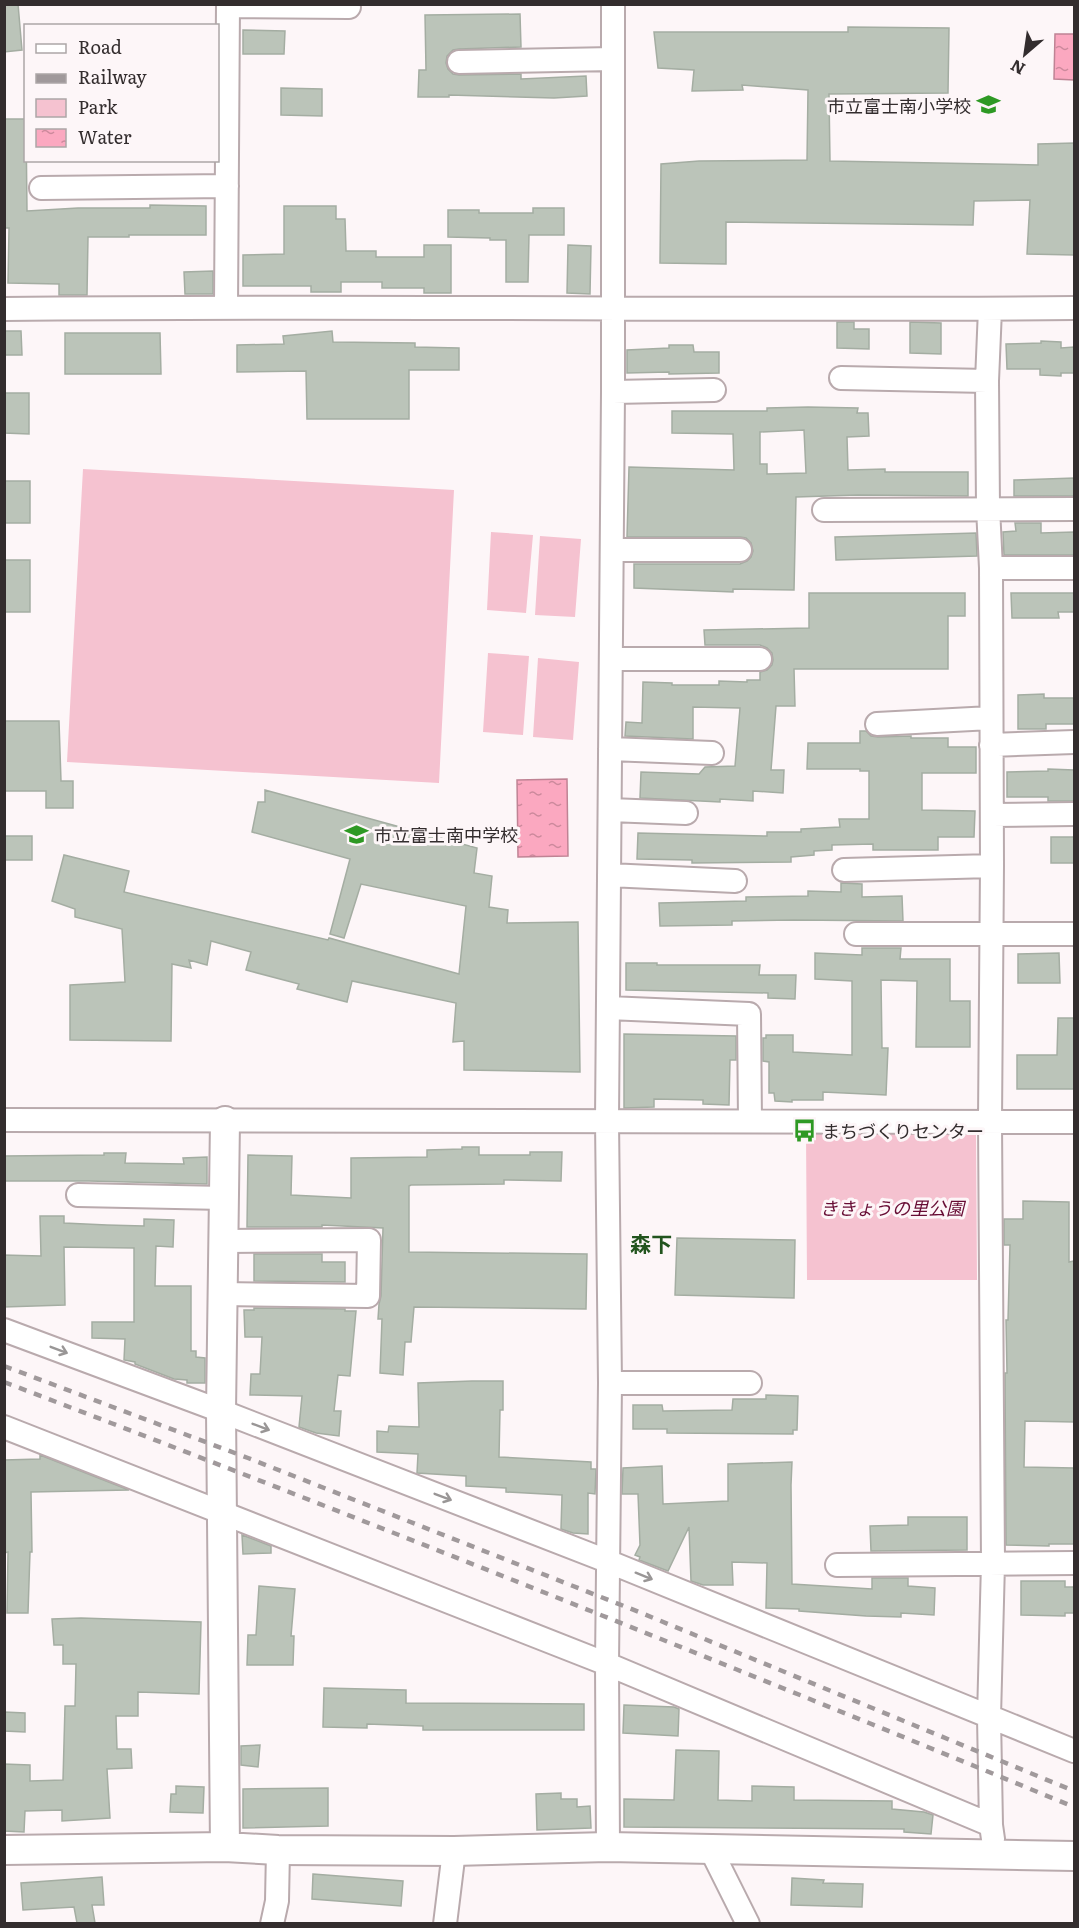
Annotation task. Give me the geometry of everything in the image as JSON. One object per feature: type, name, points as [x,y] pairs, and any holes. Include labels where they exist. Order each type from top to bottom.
[{"type":"street","points":[[608,1847],[610,1383],[607,1121],[613,392],[613,4]]},
{"type":"street","points":[[226,307],[228,5],[349,7]]},
{"type":"street","points":[[459,62],[613,59]]},
{"type":"street","points":[[41,188],[227,186]]},
{"type":"street","points":[[4,309],[1074,308]]},
{"type":"street","points":[[990,309],[987,381],[991,568],[990,1121],[993,1563],[989,1717],[991,1825],[996,1855]]},
{"type":"street","points":[[841,378],[987,381]]},
{"type":"street","points":[[613,392],[714,390]]},
{"type":"street","points":[[825,510],[1074,509]]},
{"type":"street","points":[[612,550],[740,550]]},
{"type":"street","points":[[991,568],[1074,568]]},
{"type":"street","points":[[611,659],[760,659]]},
{"type":"street","points":[[877,724],[991,718]]},
{"type":"street","points":[[991,745],[1074,742]]},
{"type":"street","points":[[610,749],[712,753]]},
{"type":"street","points":[[610,810],[686,813]]},
{"type":"street","points":[[992,815],[1074,814]]},
{"type":"street","points":[[844,870],[992,866]]},
{"type":"street","points":[[609,875],[735,881]]},
{"type":"street","points":[[856,934],[1074,934]]},
{"type":"street","points":[[608,1008],[749,1014],[750,1121]]},
{"type":"street","points":[[4,1120],[1074,1122]]},
{"type":"street","points":[[225,1121],[221,1411],[225,1846]]},
{"type":"street","points":[[78,1195],[224,1198]]},
{"type":"street","points":[[222,1294],[368,1296],[369,1240],[224,1240]]},
{"type":"street","points":[[4,1330],[221,1411],[608,1561],[1074,1751]]},
{"type":"street","points":[[610,1383],[750,1383]]},
{"type":"street","points":[[4,1427],[607,1664],[991,1825]]},
{"type":"street","points":[[837,1565],[1074,1563]]},
{"type":"street","points":[[4,1850],[225,1846],[278,1850],[454,1851],[608,1847],[1072,1857]]},
{"type":"street","points":[[710,1848],[748,1923]]},
{"type":"street","points":[[272,1923],[277,1900],[278,1850]]},
{"type":"street","points":[[446,1923],[454,1851]]},
{"type":"green space","points":[[83,469],[454,490],[439,783],[67,762]]},
{"type":"green space","points":[[491,532],[533,535],[526,613],[487,610]]},
{"type":"green space","points":[[540,536],[581,539],[575,617],[535,615]]},
{"type":"green space","points":[[488,653],[529,656],[523,735],[483,732]]},
{"type":"green space","points":[[538,658],[579,662],[573,740],[533,737]]},
{"type":"green space","name":"ききょうの里公園","points":[[806,1133],[976,1133],[977,1280],[807,1280]]},
{"type":"water","points":[[1055,34],[1074,34],[1074,80],[1054,79]]},
{"type":"water","points":[[567,779],[568,856],[518,857],[517,780]]},
{"type":"building","points":[[4,4],[18,4],[22,50],[4,52]]},
{"type":"building","points":[[520,14],[521,47],[453,50],[447,56],[448,69],[453,74],[459,75],[521,74],[521,79],[586,76],[587,96],[554,98],[449,95],[449,97],[418,97],[419,70],[426,70],[425,15]]},
{"type":"building","points":[[848,27],[949,28],[948,93],[829,94],[830,161],[1038,165],[1038,144],[1074,143],[1074,255],[1027,254],[1030,200],[974,201],[973,225],[726,222],[726,264],[660,263],[661,164],[699,161],[807,160],[808,90],[742,85],[743,90],[692,91],[694,70],[658,68],[654,32],[848,32]]},
{"type":"building","points":[[243,30],[285,31],[284,54],[243,54]]},
{"type":"building","points":[[281,88],[322,89],[322,116],[281,115]]},
{"type":"building","points":[[4,119],[24,119],[27,211],[150,208],[150,205],[206,206],[206,235],[88,237],[87,295],[59,295],[59,284],[8,283],[9,228],[4,228]]},
{"type":"building","points":[[284,206],[336,206],[336,219],[345,219],[346,251],[376,251],[376,257],[424,257],[424,245],[451,245],[451,293],[424,293],[424,288],[382,288],[382,282],[341,282],[341,292],[311,292],[311,286],[243,286],[243,255],[284,254]]},
{"type":"building","points":[[533,208],[564,208],[564,235],[529,235],[528,282],[506,282],[506,240],[448,237],[448,210],[479,210],[479,213],[533,213]]},
{"type":"building","points":[[568,245],[591,246],[590,294],[567,293]]},
{"type":"building","points":[[213,271],[213,294],[185,294],[184,272]]},
{"type":"building","points":[[837,322],[854,322],[854,329],[869,329],[869,349],[837,348]]},
{"type":"building","points":[[910,322],[941,323],[941,354],[910,353]]},
{"type":"building","points":[[4,331],[21,331],[22,355],[4,355]]},
{"type":"building","points":[[332,331],[333,342],[415,343],[415,347],[459,348],[459,370],[409,370],[409,419],[307,419],[306,371],[237,372],[237,345],[284,344],[283,336]]},
{"type":"building","points":[[65,333],[160,333],[161,374],[65,374]]},
{"type":"building","points":[[1041,341],[1061,342],[1061,348],[1074,347],[1074,373],[1061,373],[1061,376],[1040,375],[1040,369],[1007,369],[1006,344],[1041,343]]},
{"type":"building","points":[[669,345],[693,345],[694,352],[719,352],[719,373],[627,373],[627,350],[669,348]]},
{"type":"building","points":[[4,393],[29,393],[29,434],[4,433]]},
{"type":"building","points":[[767,408],[858,408],[857,413],[868,413],[869,436],[847,437],[848,470],[968,472],[968,496],[796,497],[794,590],[733,589],[733,592],[634,588],[634,564],[740,564],[751,557],[753,551],[751,543],[746,538],[740,537],[627,537],[629,467],[734,470],[733,434],[672,433],[672,411],[767,411]],"holes":[[[804,430],[806,473],[767,474],[767,464],[760,464],[760,432]]]},
{"type":"building","points":[[1074,478],[1074,496],[1014,496],[1014,480]]},
{"type":"building","points":[[4,481],[30,481],[30,523],[4,523]]},
{"type":"building","points":[[1015,523],[1041,523],[1041,533],[1074,532],[1074,555],[1004,555],[1003,532],[1016,531]]},
{"type":"building","points":[[976,533],[977,556],[836,560],[835,537]]},
{"type":"building","points":[[4,560],[30,560],[30,612],[4,612]]},
{"type":"building","points":[[809,593],[965,593],[965,616],[948,616],[948,669],[794,669],[795,706],[776,706],[771,770],[784,770],[783,793],[753,791],[753,801],[720,799],[720,802],[640,798],[641,772],[699,774],[705,767],[735,766],[740,708],[693,707],[693,739],[625,736],[626,722],[642,723],[643,682],[672,683],[672,685],[719,685],[719,681],[760,680],[760,672],[772,665],[772,653],[767,648],[760,645],[705,645],[704,630],[809,628]]},
{"type":"building","points":[[1011,593],[1074,593],[1074,612],[1058,612],[1059,618],[1012,618]]},
{"type":"building","points":[[1044,694],[1044,698],[1074,698],[1074,724],[1046,724],[1046,729],[1018,729],[1018,695]]},
{"type":"building","points":[[4,721],[59,721],[61,781],[73,781],[73,808],[46,808],[46,791],[4,791]]},
{"type":"building","points":[[860,731],[866,731],[871,736],[878,737],[948,738],[948,747],[976,747],[976,773],[922,773],[922,810],[975,811],[974,837],[938,837],[938,850],[873,850],[873,844],[832,845],[832,850],[814,851],[814,855],[791,857],[791,862],[692,863],[692,860],[637,859],[638,833],[767,836],[767,832],[801,832],[801,829],[840,827],[839,819],[869,819],[869,771],[807,769],[808,743],[860,743]]},
{"type":"building","points":[[1048,769],[1074,770],[1074,801],[1048,801],[1048,797],[1007,797],[1007,772],[1048,771]]},
{"type":"building","points":[[265,790],[477,848],[474,873],[492,876],[489,907],[508,910],[507,923],[578,922],[580,1072],[464,1070],[464,1041],[453,1042],[456,1003],[352,981],[347,1002],[297,989],[299,984],[246,970],[251,952],[211,941],[207,965],[189,960],[191,968],[172,964],[171,1041],[70,1040],[70,985],[125,982],[122,929],[75,917],[75,909],[52,901],[64,855],[129,871],[124,892],[328,940],[329,938],[459,974],[466,906],[361,884],[344,938],[330,934],[350,859],[252,832],[258,802],[265,802]]},
{"type":"building","points":[[4,836],[32,836],[32,860],[4,860]]},
{"type":"building","points":[[1051,837],[1074,837],[1074,863],[1051,863]]},
{"type":"building","points":[[841,883],[862,884],[862,897],[902,896],[903,921],[732,921],[732,925],[660,926],[659,903],[746,901],[746,897],[808,896],[808,891],[841,892]]},
{"type":"building","points":[[862,948],[901,948],[900,959],[950,959],[950,1001],[970,1001],[970,1047],[916,1047],[917,981],[881,980],[882,1048],[888,1048],[886,1095],[823,1092],[823,1100],[775,1101],[774,1093],[769,1093],[769,1062],[763,1061],[763,1038],[766,1038],[766,1035],[793,1035],[793,1052],[852,1055],[852,981],[815,979],[815,953],[862,955]]},
{"type":"building","points":[[1059,953],[1060,983],[1018,983],[1018,954]]},
{"type":"building","points":[[626,963],[760,965],[759,975],[796,975],[795,999],[768,998],[768,993],[626,990]]},
{"type":"building","points":[[1058,1018],[1074,1018],[1074,1089],[1017,1089],[1017,1055],[1057,1055]]},
{"type":"building","points":[[624,1034],[736,1036],[736,1060],[730,1060],[729,1105],[703,1104],[703,1100],[654,1099],[654,1107],[624,1108]]},
{"type":"building","points":[[462,1147],[479,1147],[479,1155],[530,1155],[530,1152],[562,1152],[561,1181],[504,1180],[504,1184],[411,1185],[409,1186],[409,1252],[587,1254],[586,1309],[414,1307],[411,1342],[405,1342],[403,1375],[380,1373],[382,1319],[378,1319],[383,1228],[322,1225],[322,1227],[247,1227],[248,1155],[292,1156],[291,1195],[351,1198],[351,1158],[427,1157],[427,1150],[462,1149]]},
{"type":"building","points":[[104,1153],[126,1153],[125,1163],[184,1164],[183,1158],[207,1157],[207,1184],[4,1181],[4,1156],[104,1155]]},
{"type":"building","points":[[1023,1201],[1069,1202],[1069,1262],[1074,1261],[1074,1422],[1025,1421],[1024,1467],[1074,1468],[1074,1544],[1006,1545],[1005,1373],[1007,1373],[1006,1320],[1008,1320],[1010,1245],[1004,1245],[1004,1219],[1023,1219]]},
{"type":"building","points":[[40,1216],[64,1216],[64,1223],[107,1225],[144,1226],[144,1219],[174,1220],[173,1247],[156,1246],[155,1286],[191,1286],[191,1351],[196,1351],[196,1357],[205,1358],[205,1383],[187,1383],[187,1380],[174,1379],[135,1364],[135,1362],[124,1360],[125,1339],[92,1338],[92,1322],[134,1322],[134,1248],[64,1247],[65,1305],[4,1307],[4,1255],[41,1256]]},
{"type":"building","points":[[677,1238],[795,1240],[794,1298],[675,1295]]},
{"type":"building","points":[[254,1254],[322,1254],[322,1262],[345,1262],[345,1282],[254,1281]]},
{"type":"building","points":[[254,1308],[356,1311],[350,1376],[338,1375],[334,1411],[341,1411],[339,1436],[316,1433],[299,1427],[302,1396],[250,1395],[251,1374],[260,1374],[262,1337],[245,1337],[244,1310],[254,1310]]},
{"type":"building","points":[[503,1381],[499,1457],[591,1462],[591,1469],[596,1469],[595,1494],[588,1493],[588,1534],[561,1529],[562,1495],[506,1492],[506,1488],[466,1486],[466,1476],[417,1473],[418,1454],[377,1452],[377,1431],[388,1432],[389,1426],[419,1427],[418,1383]]},
{"type":"building","points":[[766,1395],[798,1396],[797,1430],[793,1430],[793,1434],[667,1433],[667,1429],[633,1429],[633,1405],[662,1405],[663,1411],[732,1410],[733,1399],[766,1399]]},
{"type":"building","points":[[40,1455],[129,1490],[31,1492],[32,1552],[30,1552],[28,1613],[7,1613],[8,1552],[4,1553],[4,1460],[40,1459]]},
{"type":"building","points":[[792,1462],[792,1584],[872,1589],[872,1578],[908,1578],[908,1586],[935,1588],[934,1615],[901,1613],[901,1617],[866,1616],[766,1608],[767,1563],[732,1562],[733,1585],[703,1585],[691,1581],[689,1527],[668,1571],[639,1560],[640,1557],[635,1555],[640,1545],[638,1494],[622,1494],[623,1468],[662,1466],[663,1504],[728,1501],[728,1464]]},
{"type":"building","points":[[908,1517],[967,1517],[967,1550],[871,1551],[870,1526],[908,1525]]},
{"type":"building","points":[[242,1535],[271,1546],[271,1553],[243,1554]]},
{"type":"building","points":[[1021,1581],[1065,1581],[1065,1587],[1074,1587],[1074,1613],[1065,1613],[1065,1616],[1021,1615]]},
{"type":"building","points":[[259,1586],[295,1589],[291,1636],[294,1636],[293,1665],[247,1665],[248,1635],[256,1635]]},
{"type":"building","points":[[52,1619],[201,1622],[199,1694],[138,1692],[138,1716],[116,1716],[117,1749],[131,1749],[132,1768],[107,1769],[110,1818],[62,1821],[62,1810],[25,1811],[24,1832],[4,1831],[4,1764],[30,1765],[30,1781],[63,1780],[65,1706],[75,1706],[76,1664],[63,1664],[63,1645],[54,1645]]},
{"type":"building","points":[[324,1688],[406,1690],[406,1703],[584,1704],[584,1730],[423,1730],[423,1726],[367,1724],[367,1728],[323,1727]]},
{"type":"building","points":[[624,1705],[679,1709],[678,1736],[623,1733]]},
{"type":"building","points":[[4,1712],[25,1713],[25,1732],[4,1731]]},
{"type":"building","points":[[260,1745],[258,1767],[241,1765],[241,1746]]},
{"type":"building","points":[[676,1750],[719,1751],[718,1800],[752,1801],[752,1786],[794,1787],[794,1800],[892,1801],[892,1809],[933,1815],[931,1834],[904,1832],[904,1829],[624,1827],[624,1799],[674,1800]]},
{"type":"building","points":[[176,1786],[204,1787],[203,1813],[170,1812],[171,1794],[176,1794]]},
{"type":"building","points":[[328,1788],[328,1826],[243,1828],[243,1789]]},
{"type":"building","points":[[561,1793],[561,1799],[577,1799],[577,1807],[590,1806],[591,1828],[537,1830],[536,1794]]},
{"type":"building","points":[[313,1874],[403,1881],[401,1906],[312,1899]]},
{"type":"building","points":[[102,1877],[104,1905],[92,1905],[95,1923],[77,1923],[74,1907],[23,1910],[21,1883]]},
{"type":"building","points":[[792,1878],[824,1880],[823,1883],[863,1884],[862,1907],[791,1905]]},
{"type":"railway","points":[[4,1366],[248,1458],[639,1612],[1074,1791]]},
{"type":"railway","points":[[4,1382],[541,1591],[1074,1807]]},
{"type":"place","name":"市立富士南小学校","points":[[989,105]]},
{"type":"place","name":"市立富士南中学校","points":[[356,834]]},
{"type":"place","name":"まちづくりセンター","points":[[804,1130]]},
{"type":"district","name":"森下","points":[[651,1242]]}]
